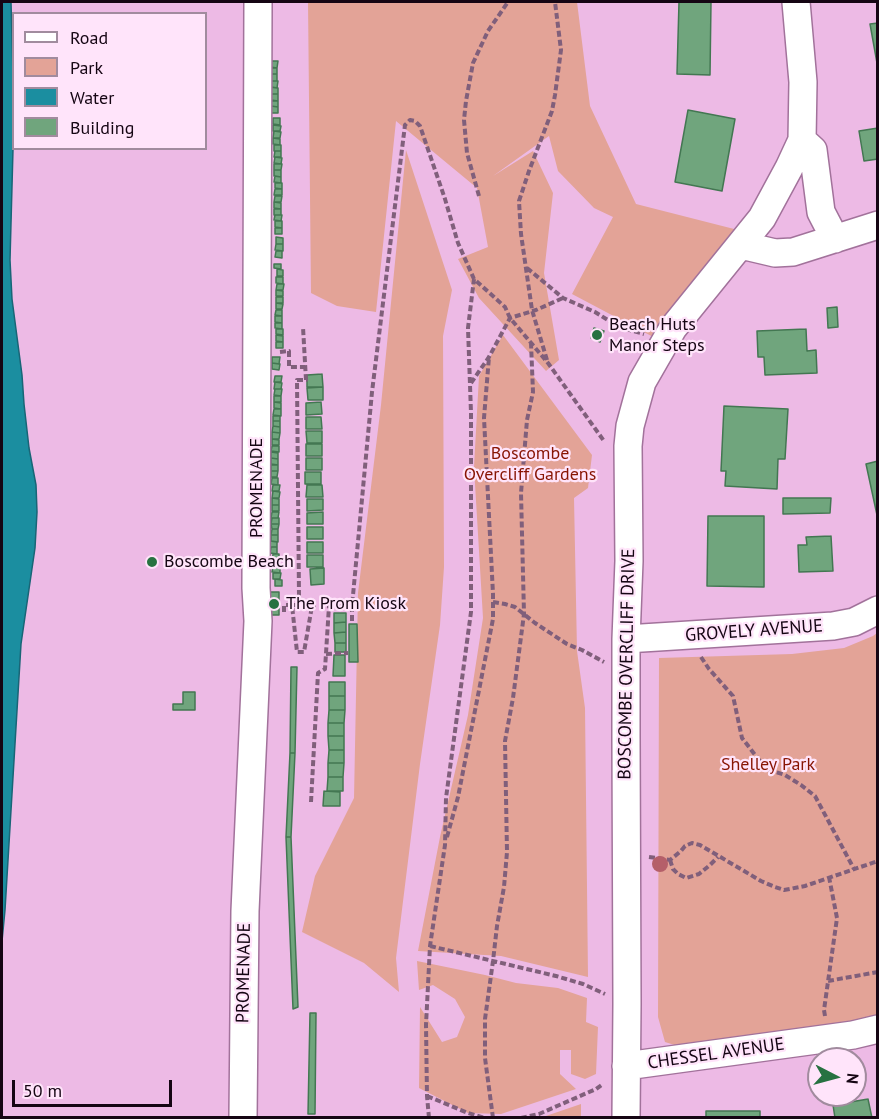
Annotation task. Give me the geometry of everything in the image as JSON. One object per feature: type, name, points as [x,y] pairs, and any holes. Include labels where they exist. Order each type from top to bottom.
[{"type":"street","name":"PROMENADE","points":[[243,1118],[245,911],[258,621],[256,588],[258,2]]},
{"type":"street","points":[[796,2],[803,82],[801,140],[813,150],[820,212],[835,239]]},
{"type":"street","name":"BOSCOMBE OVERCLIFF DRIVE","points":[[626,1118],[626,639],[630,426],[642,382],[673,327],[762,218],[801,140]]},
{"type":"street","points":[[741,244],[775,253],[793,252],[878,225]]},
{"type":"street","name":"GROVELY AVENUE","points":[[626,639],[832,626],[854,622],[878,610]]},
{"type":"street","name":"CHESSEL AVENUE","points":[[626,1066],[854,1035],[878,1029]]},
{"type":"path","points":[[479,196],[467,153],[464,120],[466,101],[473,63],[488,31],[508,2]]},
{"type":"path","points":[[548,363],[532,310],[520,234],[519,201],[552,111],[555,95],[561,50],[555,2]]},
{"type":"path","points":[[352,621],[373,381],[405,125],[410,120],[420,126],[458,243],[474,279],[505,307],[510,318],[548,363],[605,443],[628,446]]},
{"type":"path","points":[[526,267],[563,298],[595,312],[619,327],[644,335],[655,318],[673,327]]},
{"type":"path","points":[[445,845],[446,798],[471,612],[471,384],[468,328],[474,279]]},
{"type":"path","points":[[471,384],[510,318],[563,298]]},
{"type":"path","points":[[299,596],[297,380],[306,380],[303,327]]},
{"type":"path","points":[[493,1118],[485,1058],[485,1019],[507,852],[505,741],[524,614],[521,493],[527,420],[533,392],[531,342]]},
{"type":"path","points":[[289,351],[289,368],[305,367]]},
{"type":"path","points":[[429,1118],[426,1024],[430,946],[445,845],[460,786],[493,619],[484,418],[489,357]]},
{"type":"path","points":[[493,602],[515,607],[567,644],[626,673]]},
{"type":"path","points":[[284,616],[284,605],[352,606]]},
{"type":"path","points":[[291,605],[297,652],[304,652],[312,606]]},
{"type":"path","points":[[311,802],[318,673],[325,669],[329,606]]},
{"type":"path","points":[[686,636],[709,669],[733,696],[742,738],[766,769],[785,775],[815,796],[854,869]]},
{"type":"path","points":[[326,654],[348,653]]},
{"type":"path","points":[[718,857],[699,874],[686,878],[673,869],[670,860],[685,846],[692,843],[700,845],[761,881],[784,890],[805,886],[878,861]]},
{"type":"path","points":[[829,1038],[824,1010],[837,918],[830,877]]},
{"type":"path","points":[[430,946],[556,976],[583,984],[627,1004]]},
{"type":"path","points":[[828,981],[878,972]]},
{"type":"path","points":[[521,1118],[539,1114],[596,1089],[626,1066]]},
{"type":"path","points":[[427,1096],[485,1118]]},
{"type":"green space","points":[[308,2],[577,2],[590,106],[636,204],[738,230],[657,339],[572,294],[613,217],[594,208],[558,171],[549,136],[493,176],[533,151],[553,193],[544,273],[559,360],[546,371],[479,298],[458,259],[488,247],[477,188],[396,121],[376,312],[337,306],[311,293]]},
{"type":"green space","points":[[406,150],[452,290],[443,336],[444,567],[440,625],[396,958],[399,992],[364,963],[302,932],[315,876],[354,798],[358,593],[381,405]]},
{"type":"green space","name":"Boscombe Overcliff Gardens","points":[[503,335],[592,455],[588,488],[574,498],[577,651],[585,708],[588,977],[501,956],[418,951],[440,837],[468,715],[483,618],[474,467],[479,376]]},
{"type":"green space","name":"Shelley Park","points":[[877,633],[877,1018],[687,1049],[665,1042],[658,1017],[659,658],[792,654],[844,648]]},
{"type":"green space","points":[[417,961],[516,983],[558,988],[587,998],[586,1022],[598,1027],[596,1074],[585,1079],[571,1074],[571,1050],[560,1050],[560,1074],[576,1089],[501,1114],[468,1113],[419,1088],[420,1007],[442,1042],[457,1037],[465,1017],[455,999],[433,985],[419,990]]},
{"type":"green space","points":[[581,1104],[581,1117],[543,1117]]},
{"type":"water","points":[[2,2],[11,2],[13,150],[10,260],[12,299],[29,448],[36,485],[37,512],[35,548],[21,644],[2,941]]},
{"type":"building","points":[[679,2],[711,2],[710,75],[677,74]]},
{"type":"building","points":[[878,23],[878,63],[877,63],[870,24]]},
{"type":"building","points":[[271,61],[278,61],[277,68],[270,67]]},
{"type":"building","points":[[271,68],[277,68],[277,74],[270,74]]},
{"type":"building","points":[[271,74],[277,74],[277,81],[270,81]]},
{"type":"building","points":[[271,81],[278,81],[277,88],[270,87]]},
{"type":"building","points":[[271,87],[278,88],[278,94],[271,94]]},
{"type":"building","points":[[271,94],[278,94],[278,101],[271,100]]},
{"type":"building","points":[[271,101],[278,101],[278,107],[271,106]]},
{"type":"building","points":[[271,106],[278,107],[278,113],[271,113]]},
{"type":"building","points":[[688,110],[735,119],[722,191],[675,182]]},
{"type":"building","points":[[273,118],[280,118],[280,125],[273,124]]},
{"type":"building","points":[[273,125],[281,126],[280,131],[273,131]]},
{"type":"building","points":[[878,128],[878,159],[864,161],[859,131]]},
{"type":"building","points":[[274,131],[281,132],[280,138],[273,138]]},
{"type":"building","points":[[273,138],[280,139],[280,145],[273,144]]},
{"type":"building","points":[[274,145],[281,145],[281,151],[274,151]]},
{"type":"building","points":[[275,151],[281,151],[281,157],[274,157]]},
{"type":"building","points":[[275,157],[282,158],[281,164],[274,163]]},
{"type":"building","points":[[274,164],[282,164],[281,170],[274,170]]},
{"type":"building","points":[[274,170],[281,170],[281,177],[274,176]]},
{"type":"building","points":[[275,176],[281,177],[281,183],[274,182]]},
{"type":"building","points":[[275,183],[282,183],[282,189],[275,188]]},
{"type":"building","points":[[275,189],[282,189],[282,195],[274,195]]},
{"type":"building","points":[[275,196],[282,196],[281,202],[274,202]]},
{"type":"building","points":[[274,202],[281,203],[281,209],[274,208]]},
{"type":"building","points":[[274,209],[281,209],[281,215],[274,215]]},
{"type":"building","points":[[275,215],[282,215],[281,221],[274,220]]},
{"type":"building","points":[[275,221],[282,221],[282,228],[275,227]]},
{"type":"building","points":[[275,228],[282,228],[282,234],[275,234]]},
{"type":"building","points":[[276,237],[283,238],[283,244],[276,244]]},
{"type":"building","points":[[276,244],[283,244],[283,251],[275,250]]},
{"type":"building","points":[[276,251],[282,251],[282,258],[275,257]]},
{"type":"building","points":[[274,264],[281,264],[281,269],[274,268]]},
{"type":"building","points":[[277,269],[283,270],[283,276],[277,276]]},
{"type":"building","points":[[276,277],[283,277],[283,284],[276,283]]},
{"type":"building","points":[[277,284],[284,284],[283,290],[276,290]]},
{"type":"building","points":[[276,290],[283,291],[283,296],[276,296]]},
{"type":"building","points":[[276,297],[283,297],[283,303],[276,303]]},
{"type":"building","points":[[276,303],[283,304],[282,309],[276,309]]},
{"type":"building","points":[[837,307],[838,327],[828,328],[827,308]]},
{"type":"building","points":[[276,310],[282,310],[282,316],[275,315]]},
{"type":"building","points":[[275,316],[282,316],[282,323],[275,322]]},
{"type":"building","points":[[275,323],[282,323],[282,329],[275,328]]},
{"type":"building","name":"Beach Huts Manor Steps","points":[[594,328],[604,331],[600,342],[591,338]]},
{"type":"building","points":[[276,329],[283,329],[283,335],[276,334]]},
{"type":"building","points":[[806,329],[807,351],[816,350],[817,373],[765,375],[764,357],[758,357],[757,331]]},
{"type":"building","points":[[276,335],[283,336],[283,342],[276,341]]},
{"type":"building","points":[[276,342],[283,342],[283,348],[276,348]]},
{"type":"building","points":[[272,357],[280,357],[279,364],[272,363]]},
{"type":"building","points":[[272,363],[280,364],[279,370],[272,369]]},
{"type":"building","points":[[322,374],[323,387],[307,387],[307,375]]},
{"type":"building","points":[[275,376],[282,376],[281,382],[274,382]]},
{"type":"building","points":[[275,382],[282,383],[281,389],[274,389]]},
{"type":"building","points":[[323,387],[323,400],[308,400],[307,388]]},
{"type":"building","points":[[275,389],[282,389],[281,396],[274,395]]},
{"type":"building","points":[[274,396],[281,396],[281,402],[274,402]]},
{"type":"building","points":[[274,402],[281,403],[281,409],[274,408]]},
{"type":"building","points":[[321,402],[322,414],[306,415],[306,403]]},
{"type":"building","points":[[724,406],[788,409],[785,459],[778,459],[777,489],[725,486],[726,471],[721,471]]},
{"type":"building","points":[[274,409],[281,409],[281,416],[273,415]]},
{"type":"building","points":[[273,416],[280,416],[280,421],[273,421]]},
{"type":"building","points":[[306,417],[321,417],[322,429],[306,429]]},
{"type":"building","points":[[273,421],[280,421],[280,427],[273,426]]},
{"type":"building","points":[[273,426],[280,427],[280,433],[272,432]]},
{"type":"building","points":[[306,431],[322,431],[322,443],[307,443]]},
{"type":"building","points":[[272,432],[280,433],[279,439],[272,439]]},
{"type":"building","points":[[272,439],[279,440],[279,445],[272,445]]},
{"type":"building","points":[[306,444],[322,444],[322,456],[306,456]]},
{"type":"building","points":[[272,446],[279,446],[279,452],[271,451]]},
{"type":"building","points":[[271,452],[278,453],[278,459],[271,458]]},
{"type":"building","points":[[271,458],[278,459],[278,465],[271,464]]},
{"type":"building","points":[[306,458],[322,458],[322,470],[306,470]]},
{"type":"building","points":[[878,461],[878,515],[877,515],[866,464]]},
{"type":"building","points":[[271,465],[278,465],[278,471],[271,471]]},
{"type":"building","points":[[271,471],[278,471],[277,477],[271,477]]},
{"type":"building","points":[[305,472],[321,472],[321,484],[305,484]]},
{"type":"building","points":[[272,478],[278,478],[278,485],[271,484]]},
{"type":"building","points":[[273,485],[280,485],[279,491],[272,491]]},
{"type":"building","points":[[307,485],[322,485],[323,497],[306,497]]},
{"type":"building","points":[[273,491],[280,492],[279,498],[272,498]]},
{"type":"building","points":[[272,498],[279,499],[279,505],[272,505]]},
{"type":"building","points":[[783,498],[831,498],[830,513],[783,514]]},
{"type":"building","points":[[307,499],[323,499],[323,510],[307,511]]},
{"type":"building","points":[[272,505],[279,505],[279,511],[272,511]]},
{"type":"building","points":[[272,512],[279,512],[278,518],[271,518]]},
{"type":"building","points":[[323,512],[323,524],[307,524],[307,513]]},
{"type":"building","points":[[708,516],[764,516],[764,587],[707,586]]},
{"type":"building","points":[[272,518],[279,518],[279,524],[271,524]]},
{"type":"building","points":[[271,524],[279,524],[278,529],[272,529]]},
{"type":"building","points":[[307,527],[323,527],[323,539],[307,539]]},
{"type":"building","points":[[272,529],[278,529],[278,535],[271,535]]},
{"type":"building","points":[[271,535],[278,535],[278,542],[271,541]]},
{"type":"building","points":[[831,536],[833,571],[799,572],[798,545],[807,545],[806,537]]},
{"type":"building","points":[[270,541],[277,542],[277,547],[270,547]]},
{"type":"building","points":[[307,542],[323,542],[323,553],[307,553]]},
{"type":"building","points":[[271,547],[277,547],[277,554],[270,553]]},
{"type":"building","points":[[273,554],[279,554],[279,560],[272,560]]},
{"type":"building","points":[[307,555],[323,555],[323,567],[307,567]]},
{"type":"building","points":[[272,560],[279,561],[279,566],[272,566]]},
{"type":"building","points":[[273,567],[280,567],[280,573],[272,572]]},
{"type":"building","points":[[324,568],[324,584],[311,585],[310,569]]},
{"type":"building","points":[[273,573],[281,573],[280,579],[273,579]]},
{"type":"building","points":[[275,579],[282,580],[282,586],[275,586]]},
{"type":"building","name":"The Prom Kiosk","points":[[268,592],[279,592],[279,615],[268,615]]},
{"type":"building","points":[[334,613],[346,613],[346,622],[334,623]]},
{"type":"building","points":[[346,622],[346,632],[334,633],[334,623]]},
{"type":"building","points":[[349,624],[357,624],[358,662],[349,662]]},
{"type":"building","points":[[346,632],[346,643],[335,643],[334,633]]},
{"type":"building","points":[[335,643],[346,643],[346,652],[335,652]]},
{"type":"building","points":[[334,655],[345,655],[345,676],[333,676]]},
{"type":"building","points":[[291,667],[297,667],[295,753],[290,753]]},
{"type":"building","points":[[329,682],[345,682],[345,696],[329,696]]},
{"type":"building","points":[[183,692],[195,692],[195,710],[173,710],[173,704],[183,704]]},
{"type":"building","points":[[329,696],[345,696],[345,710],[329,710]]},
{"type":"building","points":[[329,710],[345,710],[344,723],[328,723]]},
{"type":"building","points":[[328,723],[344,723],[344,736],[328,736]]},
{"type":"building","points":[[328,736],[344,736],[344,750],[329,750]]},
{"type":"building","points":[[329,750],[344,750],[344,763],[328,763]]},
{"type":"building","points":[[290,753],[295,753],[291,837],[286,837]]},
{"type":"building","points":[[328,763],[344,763],[343,777],[328,777]]},
{"type":"building","points":[[328,777],[343,777],[343,791],[327,791]]},
{"type":"building","points":[[324,791],[340,792],[340,806],[323,806]]},
{"type":"building","points":[[286,837],[291,837],[298,1007],[293,1009]]},
{"type":"building","points":[[310,1013],[316,1013],[315,1114],[308,1114]]},
{"type":"building","points":[[867,1099],[872,1118],[835,1118],[833,1107],[867,1107]]},
{"type":"building","points":[[706,1111],[760,1111],[760,1118],[706,1118]]},
{"type":"place","name":"Beach Huts Manor Steps","points":[[597,335]]},
{"type":"place","name":"Boscombe Beach","points":[[152,562]]},
{"type":"place","name":"The Prom Kiosk","points":[[274,604]]}]
